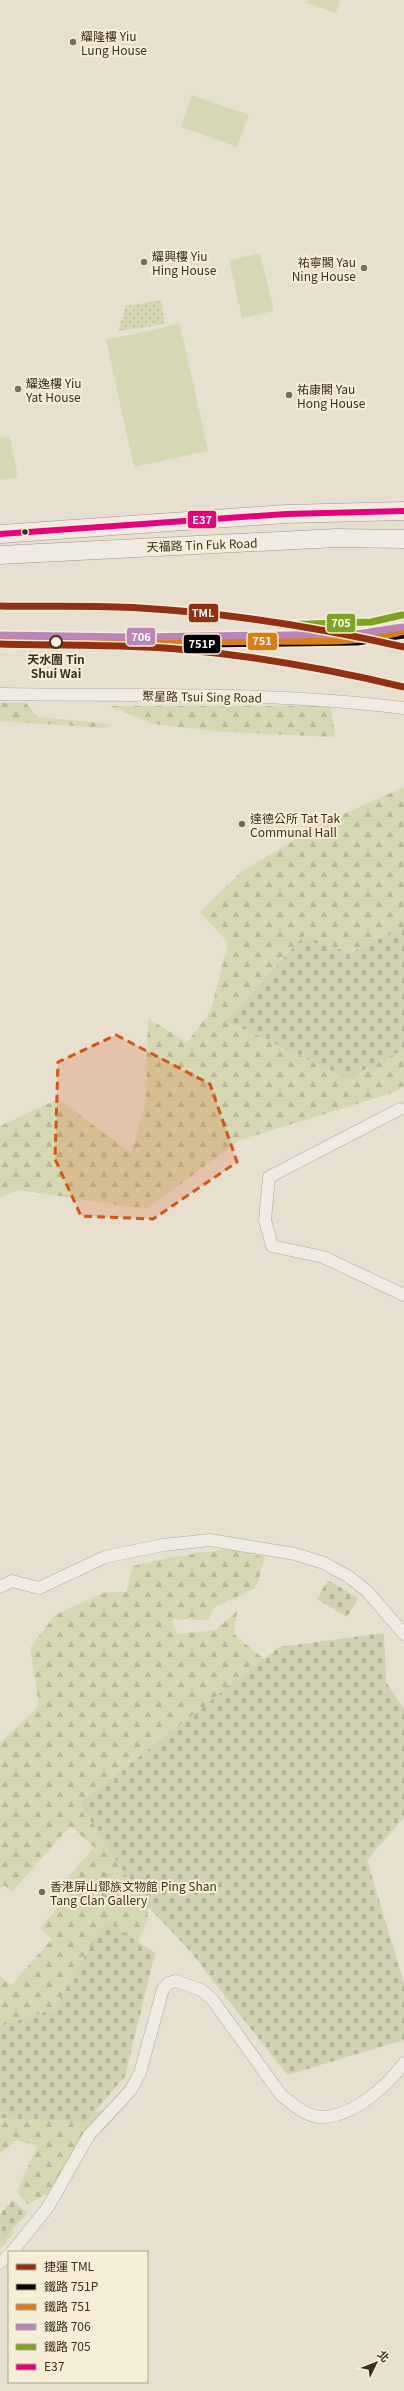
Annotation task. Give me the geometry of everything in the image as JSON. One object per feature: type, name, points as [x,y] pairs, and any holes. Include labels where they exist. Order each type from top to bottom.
[{"type":"main road","name":"天福路 Tin Fuk Road","points":[[0,534],[286,514],[401,510]]},
{"type":"main road","name":"天福路 Tin Fuk Road","points":[[0,555],[336,538],[404,539]]},
{"type":"street","name":"聚星路 Tsui Sing Road","points":[[0,694],[224,696],[345,701],[404,708]]},
{"type":"street","points":[[400,1109],[269,1177],[265,1220],[272,1246],[323,1258],[404,1295]]},
{"type":"street","points":[[0,1587],[12,1581],[39,1588],[105,1557],[163,1545],[210,1540],[295,1554],[324,1563],[349,1577],[383,1608],[404,1634]]},
{"type":"street","points":[[13,2251],[48,2207],[89,2135],[130,2091],[140,2073],[160,1996],[169,1983],[176,1981],[200,1990],[212,1999],[281,2095],[294,2106],[308,2114],[323,2117],[340,2114],[356,2106],[393,2077],[404,2062]]},
{"type":"street","points":[[0,2263],[8,2257]]},
{"type":"highlighted area","points":[[116,1035],[210,1084],[237,1162],[153,1219],[81,1216],[55,1159],[58,1062]]},
{"type":"green space","points":[[308,0],[340,0],[336,13],[307,3]]},
{"type":"green space","points":[[192,95],[249,115],[237,147],[181,127]]},
{"type":"green space","points":[[260,253],[274,311],[242,318],[229,260]]},
{"type":"green space","points":[[161,300],[165,324],[118,331],[126,306]]},
{"type":"green space","points":[[180,324],[208,451],[134,467],[106,340]]},
{"type":"green space","points":[[10,436],[18,477],[0,480],[0,438]]},
{"type":"green space","points":[[0,703],[26,703],[37,717],[112,724],[105,728],[0,721]]},
{"type":"green space","points":[[109,706],[331,706],[335,737],[227,732],[154,724]]},
{"type":"green space","points":[[404,787],[404,1086],[392,1093],[240,1140],[147,1209],[18,1190],[0,1198],[0,1126],[58,1099],[131,1153],[146,1102],[148,1018],[187,1043],[211,1010],[228,943],[200,912],[240,873],[319,825]]},
{"type":"green space","points":[[404,927],[404,1049],[348,1078],[227,1021],[304,936],[350,953]]},
{"type":"green space","points":[[227,1549],[265,1557],[256,1588],[215,1607],[208,1620],[172,1619],[177,1634],[215,1630],[237,1611],[234,1634],[265,1660],[186,1755],[111,1779],[116,1843],[151,1888],[147,1922],[134,1952],[0,2080],[0,1976],[11,1985],[52,1939],[40,1928],[72,1892],[63,1883],[94,1847],[70,1826],[12,1892],[4,1885],[0,1889],[0,1742],[26,1719],[39,1705],[30,1648],[55,1615],[106,1592],[126,1592],[133,1566],[172,1557]]},
{"type":"green space","points":[[328,1580],[358,1598],[347,1617],[317,1599]]},
{"type":"green space","points":[[384,1633],[386,1682],[404,1709],[404,1817],[367,1860],[404,1983],[404,2040],[287,2075],[190,1951],[140,1898],[80,1803],[279,1647]]},
{"type":"green space","points":[[106,1921],[155,1953],[125,2076],[86,2122],[0,2118],[0,2026],[54,2009]]},
{"type":"green space","points":[[0,2103],[82,2111],[112,2111],[57,2190],[27,2204],[17,2191],[37,2146],[17,2140],[0,2153]]},
{"type":"green space","points":[[13,2200],[27,2213],[1,2242],[0,2214]]},
{"type":"green space","points":[[0,2222],[15,2232],[0,2248]]},
{"type":"metro line","name":"TML","points":[[0,606],[122,607],[207,613],[306,627],[404,647]]},
{"type":"metro line","name":"TML","points":[[0,644],[141,647],[188,650],[243,656],[297,665],[404,687]]},
{"type":"rail line","name":"705","points":[[279,625],[371,622],[402,615]]},
{"type":"rail line","name":"706","points":[[0,635],[133,637],[357,634],[402,627]]},
{"type":"rail line","name":"751","points":[[0,641],[337,641],[371,638],[404,631]]},
{"type":"rail line","name":"751P","points":[[0,643],[133,645],[357,642],[404,635]]},
{"type":"transit line","name":"E37","points":[[0,534],[286,514],[404,511]]},
{"type":"place","name":"耀隆樓 Yiu Lung House","points":[[73,42]]},
{"type":"place","name":"耀興樓 Yiu Hing House","points":[[144,262]]},
{"type":"place","name":"祐寧閣 Yau Ning House","points":[[364,268]]},
{"type":"place","name":"耀逸樓 Yiu Yat House","points":[[18,389]]},
{"type":"place","name":"祐康閣 Yau Hong House","points":[[289,395]]},
{"type":"place","name":"天水圍 Tin Shui Wai","points":[[56,642]]},
{"type":"place","name":"達德公所 Tat Tak Communal Hall","points":[[242,824]]},
{"type":"place","name":"香港屏山鄧族文物館 Ping Shan Tang Clan Gallery","points":[[42,1892]]}]
